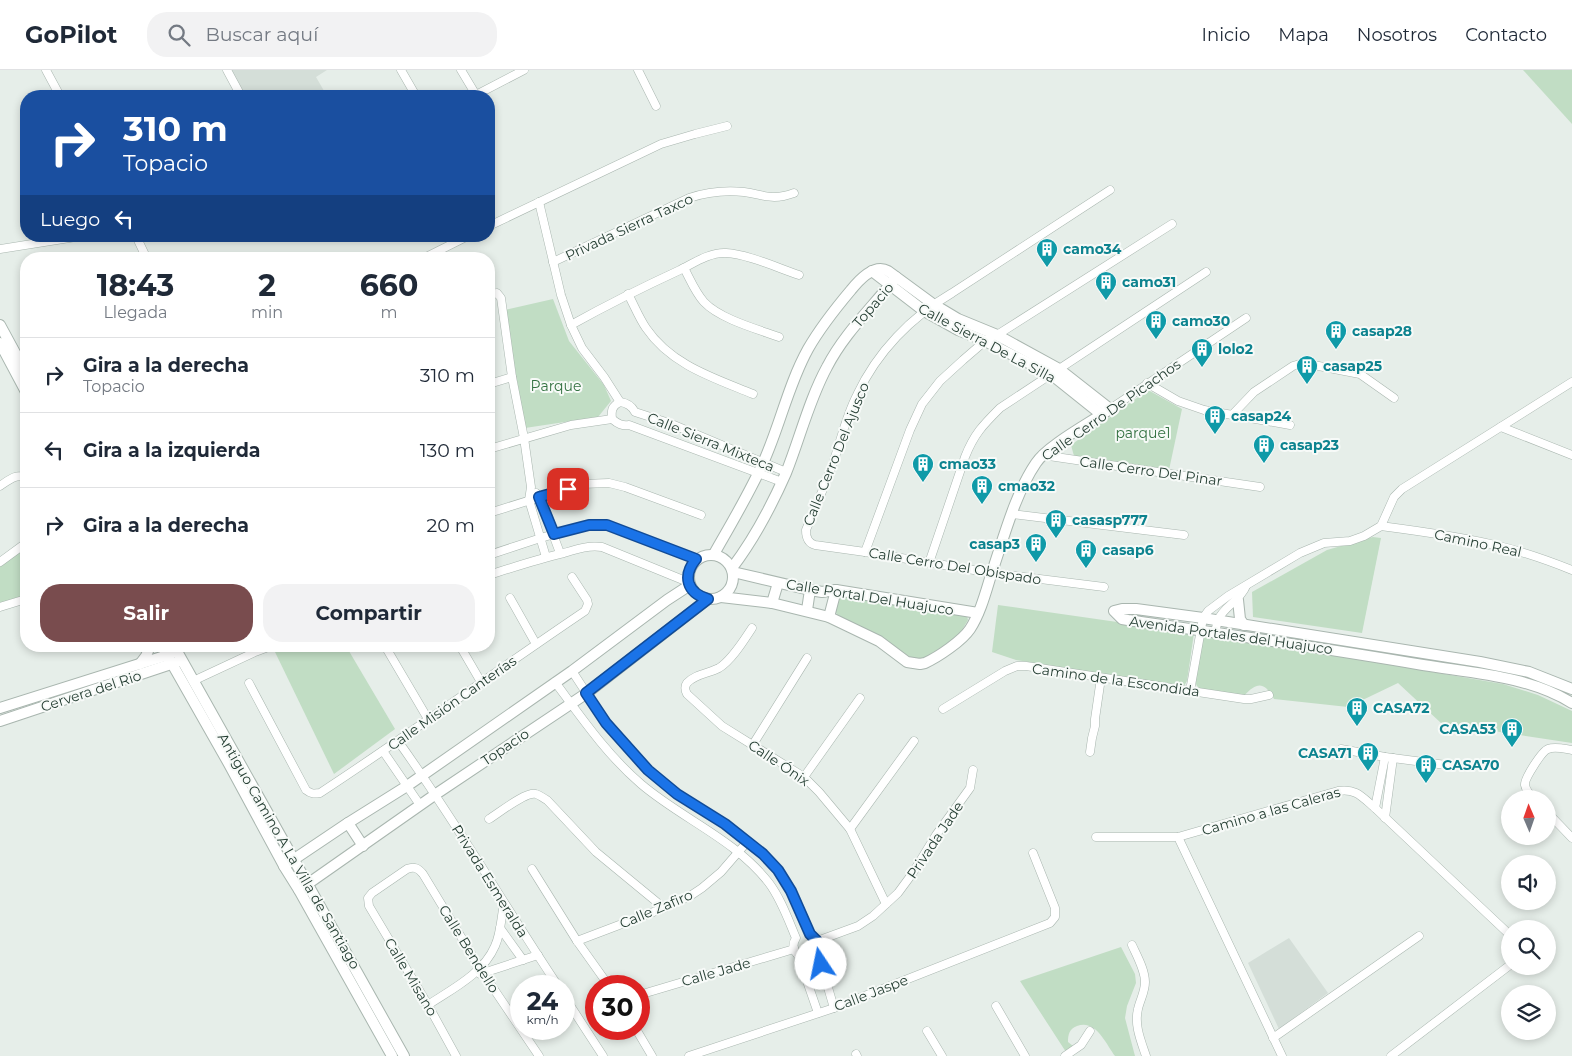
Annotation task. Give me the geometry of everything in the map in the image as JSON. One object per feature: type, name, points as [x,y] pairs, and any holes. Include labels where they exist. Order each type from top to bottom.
[{"type":"street","points":[[46,70],[57,90]]},
{"type":"street","points":[[227,70],[238,90]]},
{"type":"street","points":[[401,70],[413,90]]},
{"type":"street","points":[[461,70],[472,90]]},
{"type":"street","points":[[638,70],[656,106]]},
{"type":"street","points":[[486,90],[519,71]]},
{"type":"street","points":[[495,223],[661,144],[727,126]]},
{"type":"street","name":"Calle Cerro Del Ajusco","points":[[807,540],[806,530],[856,395],[869,373],[894,339],[933,304],[1110,190]]},
{"type":"street","name":"Privada Sierra Taxco","points":[[553,262],[700,194],[733,192],[776,198],[794,193]]},
{"type":"street","name":"Calle Sierra Mixteca","points":[[539,202],[561,295],[571,325],[582,348],[620,402],[625,402],[633,407],[635,412],[668,423],[786,472]]},
{"type":"street","points":[[865,552],[910,430],[922,404],[940,381],[986,341],[1172,224]]},
{"type":"street","points":[[0,249],[44,242]]},
{"type":"street","points":[[436,252],[456,242]]},
{"type":"street","points":[[571,325],[628,294],[708,257],[727,253],[799,275]]},
{"type":"street","points":[[684,268],[698,294],[715,312],[779,337]]},
{"type":"street","name":"Calle Sierra De La Silla","points":[[872,271],[893,281],[958,319],[997,335],[1056,372],[1106,412]]},
{"type":"street","name":"Topacio","points":[[714,554],[764,462],[794,380],[808,350],[833,310],[858,282],[872,271]]},
{"type":"street","points":[[928,563],[971,440],[982,426],[1000,408],[1206,272]]},
{"type":"street","name":"Calle Sierra De La Silla","points":[[893,281],[924,311],[958,330],[1056,372]]},
{"type":"street","name":"Topacio","points":[[732,570],[753,539],[782,482],[826,367],[850,330],[893,281]]},
{"type":"street","points":[[628,294],[646,328],[673,356],[707,375],[754,394]]},
{"type":"street","points":[[495,295],[501,298],[512,377],[532,488],[529,500],[546,557]]},
{"type":"street","name":"Calle Cerro De Picachos","points":[[978,613],[1012,514],[1027,478],[1042,455],[1246,318]]},
{"type":"street","points":[[0,325],[20,362]]},
{"type":"street","points":[[0,343],[20,381]]},
{"type":"street","points":[[1232,415],[1254,392],[1293,366],[1303,363],[1360,374],[1394,398]]},
{"type":"street","points":[[495,382],[512,377]]},
{"type":"street","points":[[1190,691],[1203,618],[1208,611],[1221,601],[1300,553],[1324,544],[1350,541],[1364,536],[1381,526],[1398,492],[1572,382]]},
{"type":"street","points":[[1147,383],[1178,401],[1204,410],[1290,426]]},
{"type":"street","points":[[612,419],[612,409],[620,402]]},
{"type":"street","points":[[629,425],[635,417],[635,412]]},
{"type":"street","points":[[495,447],[571,425],[612,419],[618,424],[629,425],[782,482]]},
{"type":"street","points":[[1501,427],[1572,455]]},
{"type":"street","points":[[722,460],[727,448]]},
{"type":"street","name":"Calle Cerro Del Pinar","points":[[1042,455],[1260,487]]},
{"type":"street","points":[[0,486],[14,477],[20,476]]},
{"type":"street","points":[[495,511],[582,484],[609,484],[625,487],[701,515]]},
{"type":"street","points":[[532,488],[539,497],[560,553]]},
{"type":"street","points":[[1012,514],[1184,535]]},
{"type":"street","points":[[495,553],[589,525],[607,525],[696,559]]},
{"type":"street","name":"Camino Real","points":[[1381,526],[1452,536],[1496,545],[1538,557],[1572,570]]},
{"type":"street","name":"Calle Cerro Del Obispado","points":[[807,540],[810,544],[815,545],[928,563],[1104,587]]},
{"type":"street","points":[[495,573],[560,553],[588,546],[602,546],[689,584]]},
{"type":"street","points":[[0,562],[20,547]]},
{"type":"street","points":[[714,554],[728,562],[732,570],[733,579],[727,592],[721,597],[708,599],[700,597],[694,592],[689,584],[688,573],[696,559],[714,554]]},
{"type":"street","name":"Calle Portal Del Huajuco","points":[[721,597],[772,603],[829,617],[879,641],[907,662],[920,664],[931,660],[960,639],[970,630],[978,613],[836,590],[822,592],[810,590],[732,570]]},
{"type":"street","name":"Calle Misión Canterías","points":[[249,683],[306,790],[310,793],[320,792],[383,751],[585,611],[588,604],[572,577]]},
{"type":"street","points":[[772,603],[778,583]]},
{"type":"street","name":"Topacio","points":[[284,866],[423,775],[572,671],[689,584]]},
{"type":"street","points":[[1216,632],[1218,621],[1224,611],[1244,594],[1246,586]]},
{"type":"street","points":[[806,610],[810,590]]},
{"type":"street","points":[[829,617],[836,590]]},
{"type":"street","points":[[510,598],[536,644]]},
{"type":"street","name":"Topacio","points":[[303,887],[436,794],[586,693],[708,599]]},
{"type":"street","points":[[1238,600],[1240,619],[1244,625]]},
{"type":"street","points":[[0,607],[20,602]]},
{"type":"street","name":"Avenida Portales del Huajuco","points":[[1571,700],[1543,688],[1516,681],[1366,655],[1122,619],[1114,611],[1136,608],[1369,643],[1529,672],[1572,689]]},
{"type":"street","name":"Calle Ónix","points":[[752,628],[737,650],[724,664],[692,679],[685,689],[689,697],[722,726],[804,778],[819,792],[850,829],[886,904]]},
{"type":"street","points":[[140,664],[148,652]]},
{"type":"street","points":[[193,681],[255,652]]},
{"type":"street","points":[[389,652],[428,719]]},
{"type":"street","points":[[464,652],[481,682]]},
{"type":"street","points":[[172,654],[284,866],[303,887],[392,1056]]},
{"type":"street","name":"Cervera del Rio","points":[[2,707],[172,654]]},
{"type":"street","name":"Cervera del Rio","points":[[0,721],[172,654]]},
{"type":"street","name":"Antiguo Camino A La Villa de Santiago","points":[[172,654],[193,681],[294,860],[303,887],[404,1056]]},
{"type":"street","points":[[752,746],[807,658]]},
{"type":"street","name":"Camino de la Escondida","points":[[943,709],[1005,671],[1017,666],[1244,699],[1269,695]]},
{"type":"street","points":[[572,671],[606,723],[643,765],[664,784],[725,824],[763,854],[778,870],[791,891],[810,934],[817,941],[817,950],[834,1008]]},
{"type":"street","points":[[1090,752],[1096,726],[1095,719],[1101,678]]},
{"type":"street","points":[[556,682],[593,732],[640,783],[665,803],[738,851],[769,883],[779,899],[796,938]]},
{"type":"street","points":[[804,778],[860,698]]},
{"type":"street","points":[[593,732],[606,723]]},
{"type":"street","name":"Privada Esmeralda","points":[[398,740],[436,794],[504,904],[551,975]]},
{"type":"street","points":[[850,829],[914,740]]},
{"type":"street","points":[[1527,790],[1525,781],[1543,751],[1550,748],[1572,750]]},
{"type":"street","points":[[1341,749],[1446,765]]},
{"type":"street","points":[[383,751],[420,806]]},
{"type":"street","points":[[1375,808],[1385,757]]},
{"type":"street","points":[[1385,818],[1393,758]]},
{"type":"street","name":"Privada Jade","points":[[886,904],[898,893],[912,874],[936,835],[970,788],[973,770]]},
{"type":"street","name":"Camino a las Caleras","points":[[1096,837],[1178,837],[1348,789],[1357,792],[1375,808],[1501,927]]},
{"type":"street","points":[[490,819],[525,796],[535,793],[547,800],[596,852],[664,908]]},
{"type":"street","points":[[1556,821],[1572,838]]},
{"type":"street","points":[[348,823],[363,846]]},
{"type":"street","points":[[1178,837],[1282,1056]]},
{"type":"street","name":"Calle Zafiro","points":[[577,941],[664,908],[690,896],[721,872],[748,842]]},
{"type":"street","name":"Calle Jaspe","points":[[689,1056],[834,1008],[1050,923],[1056,914],[1055,908],[1033,853]]},
{"type":"street","name":"Calle Bendello","points":[[368,898],[372,893],[407,869],[415,867],[423,874],[479,972],[539,1056]]},
{"type":"street","points":[[532,869],[577,941],[601,975]]},
{"type":"street","name":"Calle Misano","points":[[368,898],[369,906],[456,1056]]},
{"type":"street","points":[[479,972],[493,950],[500,928],[504,904]]},
{"type":"street","points":[[817,941],[858,926],[886,904]]},
{"type":"street","points":[[500,928],[523,960]]},
{"type":"street","points":[[810,934],[800,934],[794,941],[796,952],[818,1013]]},
{"type":"street","points":[[1273,1038],[1419,936]]},
{"type":"street","points":[[1132,944],[1144,974],[1144,992],[1137,1012],[1137,1022],[1146,1056]]},
{"type":"street","name":"Calle Jade","points":[[650,992],[796,952],[807,958],[817,950]]},
{"type":"street","points":[[428,1005],[479,972],[538,955]]},
{"type":"street","points":[[1391,1056],[1501,972]]},
{"type":"street","points":[[996,1006],[1025,1056]]},
{"type":"street","points":[[575,1013],[603,1056]]},
{"type":"street","points":[[927,1031],[942,1056]]},
{"type":"street","points":[[1065,1056],[1081,1045],[1090,1031]]},
{"type":"street","points":[[643,1040],[652,1056]]},
{"type":"shaded area","points":[[231,70],[327,70],[316,77],[324,90],[241,90]]},
{"type":"shaded area","points":[[1289,938],[1328,993],[1279,1029],[1248,963]]},
{"type":"green space","points":[[1523,70],[1572,70],[1572,124]]},
{"type":"green space","name":"Parque","points":[[553,299],[569,341],[604,385],[611,401],[598,417],[525,428],[505,310]]},
{"type":"green space","name":"parque1","points":[[1148,390],[1182,409],[1169,470],[1074,456],[1071,445]]},
{"type":"green space","points":[[1373,537],[1381,538],[1362,633],[1253,617],[1252,592],[1327,550]]},
{"type":"green space","points":[[20,551],[20,597],[0,603],[0,566]]},
{"type":"green space","points":[[838,597],[963,613],[967,616],[968,620],[954,639],[923,659],[913,659],[873,633],[838,616],[835,611]]},
{"type":"green space","points":[[998,605],[1194,633],[1187,681],[1184,686],[1179,686],[1016,660],[992,652]]},
{"type":"green space","points":[[1206,636],[1503,684],[1538,695],[1572,711],[1572,743],[1441,723],[1398,683],[1348,707],[1274,699],[1267,689],[1260,686],[1253,688],[1244,696],[1200,689],[1195,682],[1203,638]]},
{"type":"green space","points":[[275,652],[350,652],[395,729],[334,774]]},
{"type":"green space","points":[[1121,947],[1135,974],[1136,983],[1127,1006],[1125,1018],[1135,1056],[1115,1056],[1095,1029],[1084,1025],[1074,1027],[1071,1031],[1068,1042],[1073,1046],[1066,1052],[1020,981]]},
{"type":"place","name":"camo34","points":[[1047,268]]},
{"type":"place","name":"camo31","points":[[1106,301]]},
{"type":"place","name":"camo30","points":[[1156,340]]},
{"type":"place","name":"casap28","points":[[1336,350]]},
{"type":"place","name":"lolo2","points":[[1202,368]]},
{"type":"place","name":"casap25","points":[[1307,385]]},
{"type":"place","name":"casap24","points":[[1215,435]]},
{"type":"place","name":"casap23","points":[[1264,464]]},
{"type":"place","name":"cmao33","points":[[923,483]]},
{"type":"place","name":"cmao32","points":[[982,505]]},
{"type":"place","name":"casasp777","points":[[1056,539]]},
{"type":"place","name":"casap3","points":[[1036,563]]},
{"type":"place","name":"casap6","points":[[1086,569]]},
{"type":"place","name":"CASA72","points":[[1357,727]]},
{"type":"place","name":"CASA53","points":[[1512,748]]},
{"type":"place","name":"CASA71","points":[[1368,772]]},
{"type":"place","name":"CASA70","points":[[1426,784]]},
{"type":"route","points":[[568,489],[539,497],[554,534],[589,525],[607,525],[696,559],[688,573],[688,582],[694,592],[700,597],[708,599],[586,693],[606,723],[648,770],[677,794],[725,824],[763,854],[778,870],[791,891],[810,934],[816,938],[821,964]]}]
